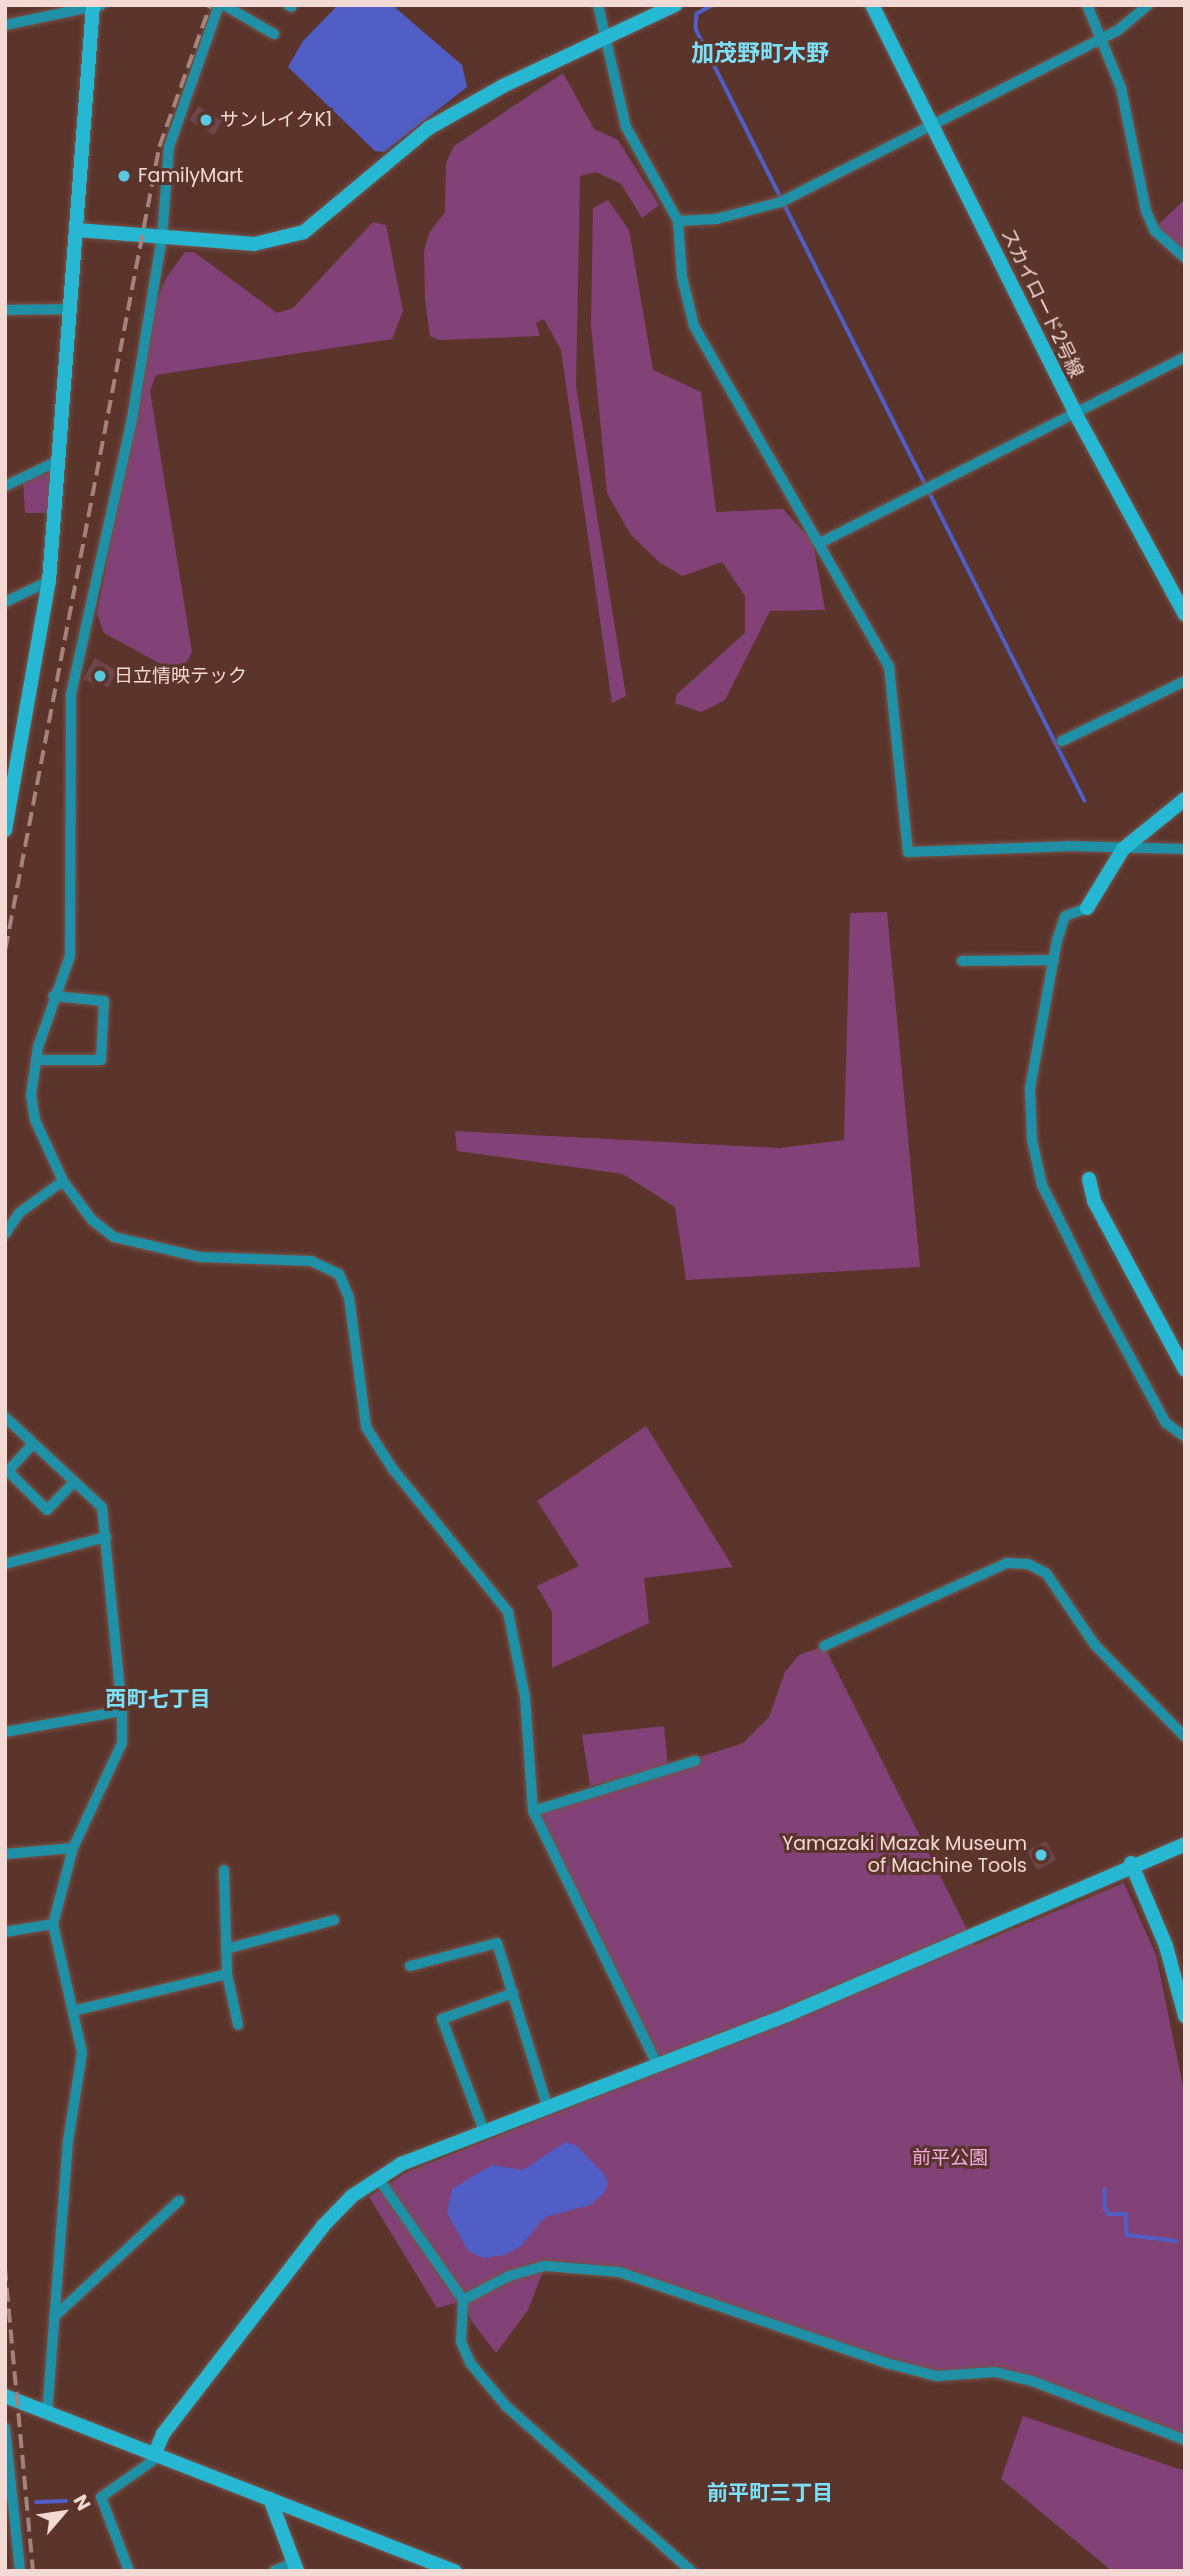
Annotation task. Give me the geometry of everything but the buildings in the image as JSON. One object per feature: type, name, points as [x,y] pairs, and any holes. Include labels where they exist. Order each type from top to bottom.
[{"type":"street","points":[[219,5],[169,147],[162,237],[132,419],[71,694],[70,956],[53,996],[36,1060],[31,1096],[35,1120],[62,1181],[92,1220],[139,1246],[199,1257],[311,1261],[339,1274],[349,1297],[366,1427],[391,1468],[508,1612],[525,1697],[533,1811],[657,2064]]},
{"type":"street","points":[[224,5],[274,34]]},
{"type":"street","points":[[598,5],[626,127],[677,221],[682,277],[694,326],[889,666],[908,852],[1185,849]]},
{"type":"street","points":[[77,230],[254,244],[304,232],[429,128],[675,5]]},
{"type":"street","name":"スカイロード2号線","points":[[872,5],[1074,411],[1185,615]]},
{"type":"street","points":[[1087,5],[1103,38],[1121,88],[1146,211],[1155,232],[1185,258]]},
{"type":"street","points":[[677,221],[716,219],[783,201],[1103,38],[1148,5]]},
{"type":"street","points":[[5,25],[96,6],[69,309],[60,460],[49,580],[5,830]]},
{"type":"street","points":[[5,310],[69,309]]},
{"type":"street","points":[[820,543],[926,486],[1185,356]]},
{"type":"street","points":[[5,486],[60,460]]},
{"type":"street","points":[[5,602],[49,580]]},
{"type":"street","points":[[1062,741],[1185,681]]},
{"type":"street","points":[[1185,799],[1123,849],[1087,908],[1065,916],[1030,1088],[1032,1140],[1042,1185],[1166,1423],[1185,1437]]},
{"type":"street","points":[[962,961],[1054,960]]},
{"type":"street","points":[[36,1060],[101,1060],[104,1001],[53,996]]},
{"type":"street","points":[[1089,1179],[1094,1201],[1185,1370]]},
{"type":"street","points":[[5,1234],[19,1213],[62,1181]]},
{"type":"street","points":[[5,1417],[72,1484],[102,1507],[122,1711],[122,1743],[73,1848],[53,1924],[77,2010],[82,2053],[68,2141],[47,2411]]},
{"type":"street","points":[[33,1444],[8,1471],[47,1510],[72,1484]]},
{"type":"street","points":[[5,1564],[106,1537]]},
{"type":"street","points":[[824,1646],[1007,1563],[1028,1564],[1046,1573],[1095,1645],[1185,1737]]},
{"type":"street","points":[[5,1732],[122,1711]]},
{"type":"street","points":[[533,1811],[695,1761]]},
{"type":"street","points":[[129,2571],[101,2497],[151,2462],[163,2434],[308,2245],[378,2178],[484,2131],[894,1970],[1130,1863],[1185,1844]]},
{"type":"street","points":[[5,1854],[73,1848]]},
{"type":"street","points":[[1130,1863],[1166,1946],[1185,2016]]},
{"type":"street","points":[[224,1870],[227,1974],[238,2025]]},
{"type":"street","points":[[226,1949],[334,1920]]},
{"type":"street","points":[[5,1932],[53,1924]]},
{"type":"street","points":[[410,1966],[494,1941],[513,1993],[547,2106]]},
{"type":"street","points":[[77,2010],[227,1974]]},
{"type":"street","points":[[484,2131],[442,2019],[513,1993]]},
{"type":"street","points":[[378,2178],[463,2300],[461,2342],[471,2364],[506,2406],[691,2571]]},
{"type":"street","points":[[54,2317],[179,2201]]},
{"type":"street","points":[[463,2300],[509,2276],[545,2266],[619,2272],[890,2364],[936,2376],[995,2372],[1032,2381],[1185,2440]]},
{"type":"street","points":[[5,2404],[6,2396],[455,2571]]},
{"type":"street","points":[[5,2428],[20,2571]]},
{"type":"street","points":[[270,2499],[296,2567],[274,2571]]},
{"type":"green space","points":[[563,73],[594,129],[618,140],[659,205],[642,218],[621,184],[596,172],[580,176],[576,386],[626,696],[612,703],[561,350],[544,319],[536,323],[540,336],[439,340],[430,336],[425,299],[424,251],[429,233],[445,212],[446,163],[454,146]]},
{"type":"green space","points":[[1185,199],[1185,252],[1157,226]]},
{"type":"green space","points":[[608,200],[629,230],[653,370],[701,392],[716,512],[783,509],[813,542],[825,610],[770,611],[725,700],[701,712],[675,703],[677,694],[745,633],[745,596],[722,562],[682,576],[659,562],[631,535],[607,493],[591,325],[593,208]]},
{"type":"green space","points":[[373,222],[386,225],[403,311],[392,339],[156,375],[150,391],[192,652],[185,665],[170,669],[104,633],[97,614],[155,305],[166,278],[185,252],[194,252],[277,313],[293,308]]},
{"type":"green space","points":[[53,472],[49,513],[25,513],[23,481]]},
{"type":"green space","points":[[887,912],[920,1267],[686,1280],[675,1207],[623,1174],[457,1151],[455,1131],[780,1148],[844,1140],[850,913]]},
{"type":"green space","points":[[646,1426],[733,1567],[644,1578],[649,1623],[552,1668],[552,1612],[537,1586],[579,1566],[537,1501]]},
{"type":"green space","name":"前平公園","points":[[824,1646],[975,1945],[1124,1883],[1156,1955],[1185,2096],[1185,2438],[995,2372],[936,2376],[619,2272],[545,2266],[528,2310],[496,2353],[472,2322],[463,2301],[437,2308],[369,2197],[407,2172],[666,2069],[533,1811],[743,1743],[769,1717],[785,1672],[799,1655]]},
{"type":"green space","points":[[664,1726],[668,1767],[590,1786],[582,1735]]},
{"type":"green space","points":[[1023,2416],[1185,2471],[1185,2571],[1112,2571],[1001,2479]]},
{"type":"shaded area","points":[[338,5],[392,5],[462,65],[467,87],[384,152],[375,151],[288,67],[303,41]]},
{"type":"shaded area","points":[[565,2142],[577,2146],[605,2175],[608,2184],[603,2194],[590,2205],[545,2217],[521,2246],[504,2255],[483,2258],[468,2251],[447,2213],[452,2189],[492,2165],[523,2170]]},
{"type":"waterway","points":[[714,5],[697,14],[696,29],[1085,801]]},
{"type":"waterway","points":[[1105,2189],[1105,2208],[1109,2214],[1126,2214],[1127,2235],[1176,2241]]},
{"type":"waterway","points":[[36,2502],[66,2501]]},
{"type":"railway","points":[[5,950],[159,147],[210,5]]},
{"type":"railway","points":[[5,2267],[33,2571]]},
{"type":"place","name":"サンレイクK1","points":[[206,120]]},
{"type":"place","name":"FamilyMart","points":[[124,176]]},
{"type":"place","name":"日立情映テック","points":[[100,676]]},
{"type":"place","name":"Yamazaki Mazak Museum of Machine Tools","points":[[1041,1855]]},
{"type":"district","name":"加茂野町木野","points":[[760,53]]},
{"type":"district","name":"西町七丁目","points":[[158,1699]]},
{"type":"district","name":"前平町三丁目","points":[[770,2493]]}]
